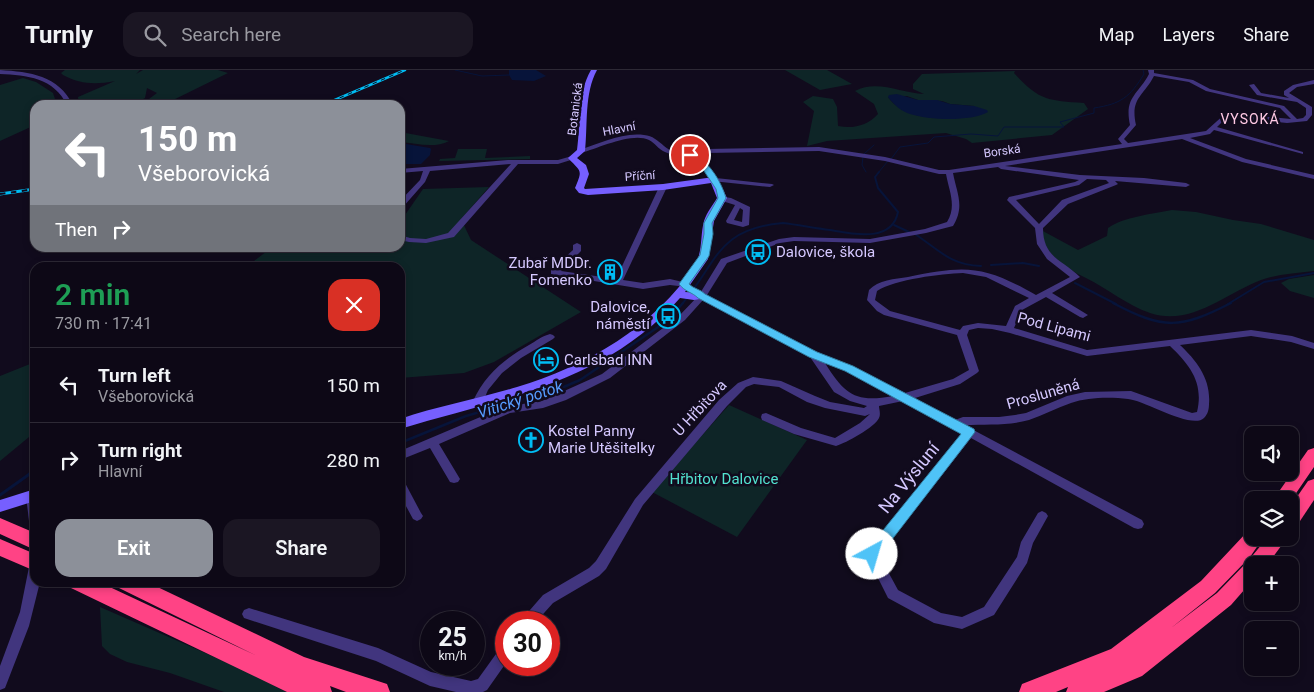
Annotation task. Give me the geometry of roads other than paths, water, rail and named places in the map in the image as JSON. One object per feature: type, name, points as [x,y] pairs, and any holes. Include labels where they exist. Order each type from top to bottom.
[{"type":"highway","points":[[1288,491],[1314,454]]},
{"type":"highway","points":[[1299,508],[1314,486]]},
{"type":"highway","points":[[0,526],[30,540]]},
{"type":"highway","points":[[0,546],[30,561]]},
{"type":"highway","points":[[1030,692],[1118,656],[1208,587],[1247,546]]},
{"type":"highway","points":[[1263,556],[1271,546]]},
{"type":"highway","points":[[1078,692],[1134,669],[1224,599],[1244,577]]},
{"type":"highway","points":[[88,587],[299,687],[321,692]]},
{"type":"highway","points":[[136,587],[300,666],[380,692]]},
{"type":"street","name":"Botanická","points":[[581,151],[584,106],[590,78],[594,70]]},
{"type":"street","points":[[0,72],[32,75],[46,80],[55,84],[67,96],[68,100]]},
{"type":"street","points":[[1125,144],[1122,139],[1133,125],[1129,115],[1132,101],[1148,85],[1151,72],[1191,81],[1208,90],[1282,108],[1296,122],[1305,120],[1309,115],[1309,107],[1306,105]]},
{"type":"street","points":[[1314,82],[1295,86],[1287,90],[1286,94],[1306,105],[1314,107]]},
{"type":"street","points":[[1252,85],[1259,94],[1299,101]]},
{"type":"street","name":"Borská","points":[[690,155],[705,151],[819,149],[885,159],[939,172],[949,172],[1208,133],[1226,115],[1296,122]]},
{"type":"street","points":[[1213,128],[1301,153]]},
{"type":"street","points":[[1180,136],[1244,161],[1314,177]]},
{"type":"street","name":"Hlavní","points":[[405,170],[516,162],[558,162],[572,158],[581,151],[623,139],[642,137],[654,140],[664,150],[690,155]]},
{"type":"street","points":[[690,155],[701,160],[714,180],[722,198],[739,204],[747,208],[746,223],[739,224],[730,221],[739,204]]},
{"type":"street","name":"Příční","points":[[572,158],[583,167],[585,174],[579,188],[582,191],[588,192],[663,187],[714,180],[770,185]]},
{"type":"street","points":[[405,239],[426,241],[451,235],[516,162]]},
{"type":"street","points":[[995,165],[1080,177],[1144,180],[1186,185]]},
{"type":"street","points":[[405,200],[423,181],[428,168]]},
{"type":"street","points":[[405,423],[533,387],[580,368],[640,330],[689,292],[724,261],[779,241],[801,239],[870,240],[926,231],[950,224],[957,215],[956,197],[949,172]]},
{"type":"street","points":[[1039,228],[1011,200],[1012,198],[1077,184],[1084,180],[1080,177]]},
{"type":"street","points":[[1009,330],[1018,308],[1076,277],[1048,256],[1038,240],[1039,228],[1066,202],[1113,185],[1114,182],[1109,179]]},
{"type":"street","points":[[618,283],[663,187]]},
{"type":"street","points":[[405,454],[508,410],[543,404],[562,397],[606,376],[682,318],[689,292],[705,256],[709,234],[708,223],[722,198]]},
{"type":"street","points":[[577,245],[577,251],[554,272],[643,286],[670,282],[813,354],[849,369],[904,397],[1138,524]]},
{"type":"street","points":[[904,397],[957,382],[971,376],[974,372],[973,366],[962,338],[963,332],[946,330],[887,313],[871,300],[873,290],[887,284],[956,270],[985,273],[1003,280],[1035,298]]},
{"type":"street","points":[[1046,293],[1083,315]]},
{"type":"street","name":"Pod Lipami","points":[[963,332],[966,328],[978,325],[1009,330],[1074,351],[1087,353],[1222,335],[1251,333],[1292,339],[1314,346]]},
{"type":"street","points":[[478,401],[482,389],[494,373],[503,365],[550,337]]},
{"type":"street","name":"Prosluněná","points":[[955,425],[963,421],[1015,419],[1028,416],[1070,399],[1102,396],[1135,396],[1189,416],[1198,417],[1203,413],[1205,395],[1199,373],[1187,355],[1173,343]]},
{"type":"street","points":[[766,417],[798,431],[836,442],[864,426],[875,416],[873,405],[853,398],[833,385],[820,361],[813,354]]},
{"type":"street","name":"U Hřbitova","points":[[538,611],[548,600],[594,572],[601,565],[629,516],[651,486],[723,403],[742,386],[753,380],[781,384],[811,399],[829,405],[866,412],[873,405],[904,397]]},
{"type":"street","name":"Na Výsluní","points":[[969,432],[872,554],[893,594],[939,619],[962,623],[989,611],[1023,559],[1026,542],[1042,516]]},
{"type":"street","points":[[432,442],[454,480]]},
{"type":"street","points":[[405,493],[417,516]]},
{"type":"street","points":[[0,506],[30,497]]},
{"type":"street","points":[[0,683],[23,621],[31,587]]},
{"type":"street","points":[[249,614],[378,655],[430,679],[471,688],[482,685],[495,667]]},
{"type":"water","points":[[509,70],[536,70],[546,76],[534,81],[512,80]]},
{"type":"water","points":[[897,94],[918,100],[937,100],[950,104],[974,106],[988,112],[960,119],[938,119],[918,116],[901,109],[888,97],[889,95]]},
{"type":"water","points":[[405,144],[431,149],[430,155],[421,164],[405,164]]},
{"type":"waterway","points":[[455,70],[482,76],[509,75]]},
{"type":"waterway","name":"Vitický potok","points":[[891,159],[900,147],[928,143],[934,137],[971,134],[998,136],[1004,127],[1064,127],[1060,122],[1094,113],[1094,108],[1118,102],[1124,98],[1139,82],[1144,74],[1143,70]]},
{"type":"waterway","points":[[864,154],[874,145]]},
{"type":"waterway","points":[[863,157],[862,165],[866,172]]},
{"type":"waterway","name":"Vitický potok","points":[[878,173],[888,161]]},
{"type":"waterway","name":"Vitický potok","points":[[682,304],[721,250],[731,240],[744,232],[761,226],[783,223],[860,234],[880,232],[888,228],[894,222],[898,212],[878,188],[875,177],[879,172]]},
{"type":"waterway","points":[[894,225],[909,232]]},
{"type":"waterway","points":[[915,234],[953,260],[981,266]]},
{"type":"waterway","points":[[991,265],[1023,263],[1039,266]]},
{"type":"waterway","points":[[1228,304],[1264,282],[1314,273]]},
{"type":"waterway","points":[[1075,283],[1116,304]]},
{"type":"waterway","name":"Vitický potok","points":[[405,441],[466,416],[559,389],[580,380],[667,321],[683,303]]},
{"type":"waterway","points":[[1113,303],[1146,318],[1172,323],[1198,318],[1231,303]]},
{"type":"waterway","name":"Vitický potok","points":[[0,495],[30,474]]},
{"type":"railway","points":[[335,100],[405,70]]},
{"type":"railway","points":[[0,194],[30,190]]},
{"type":"place","name":"Dalovice, škola","points":[[758,252]]},
{"type":"place","name":"Zubař MDDr. Fomenko","points":[[610,272]]},
{"type":"place","name":"Dalovice, náměstí","points":[[668,316]]},
{"type":"place","name":"Carlsbad INN","points":[[546,360]]},
{"type":"place","name":"Kostel Panny Marie Utěšitelky","points":[[531,440]]},
{"type":"district","name":"VYSOKÁ","points":[[1250,119]]},
{"type":"park label","name":"Hřbitov Dalovice","points":[[724,479]]}]
